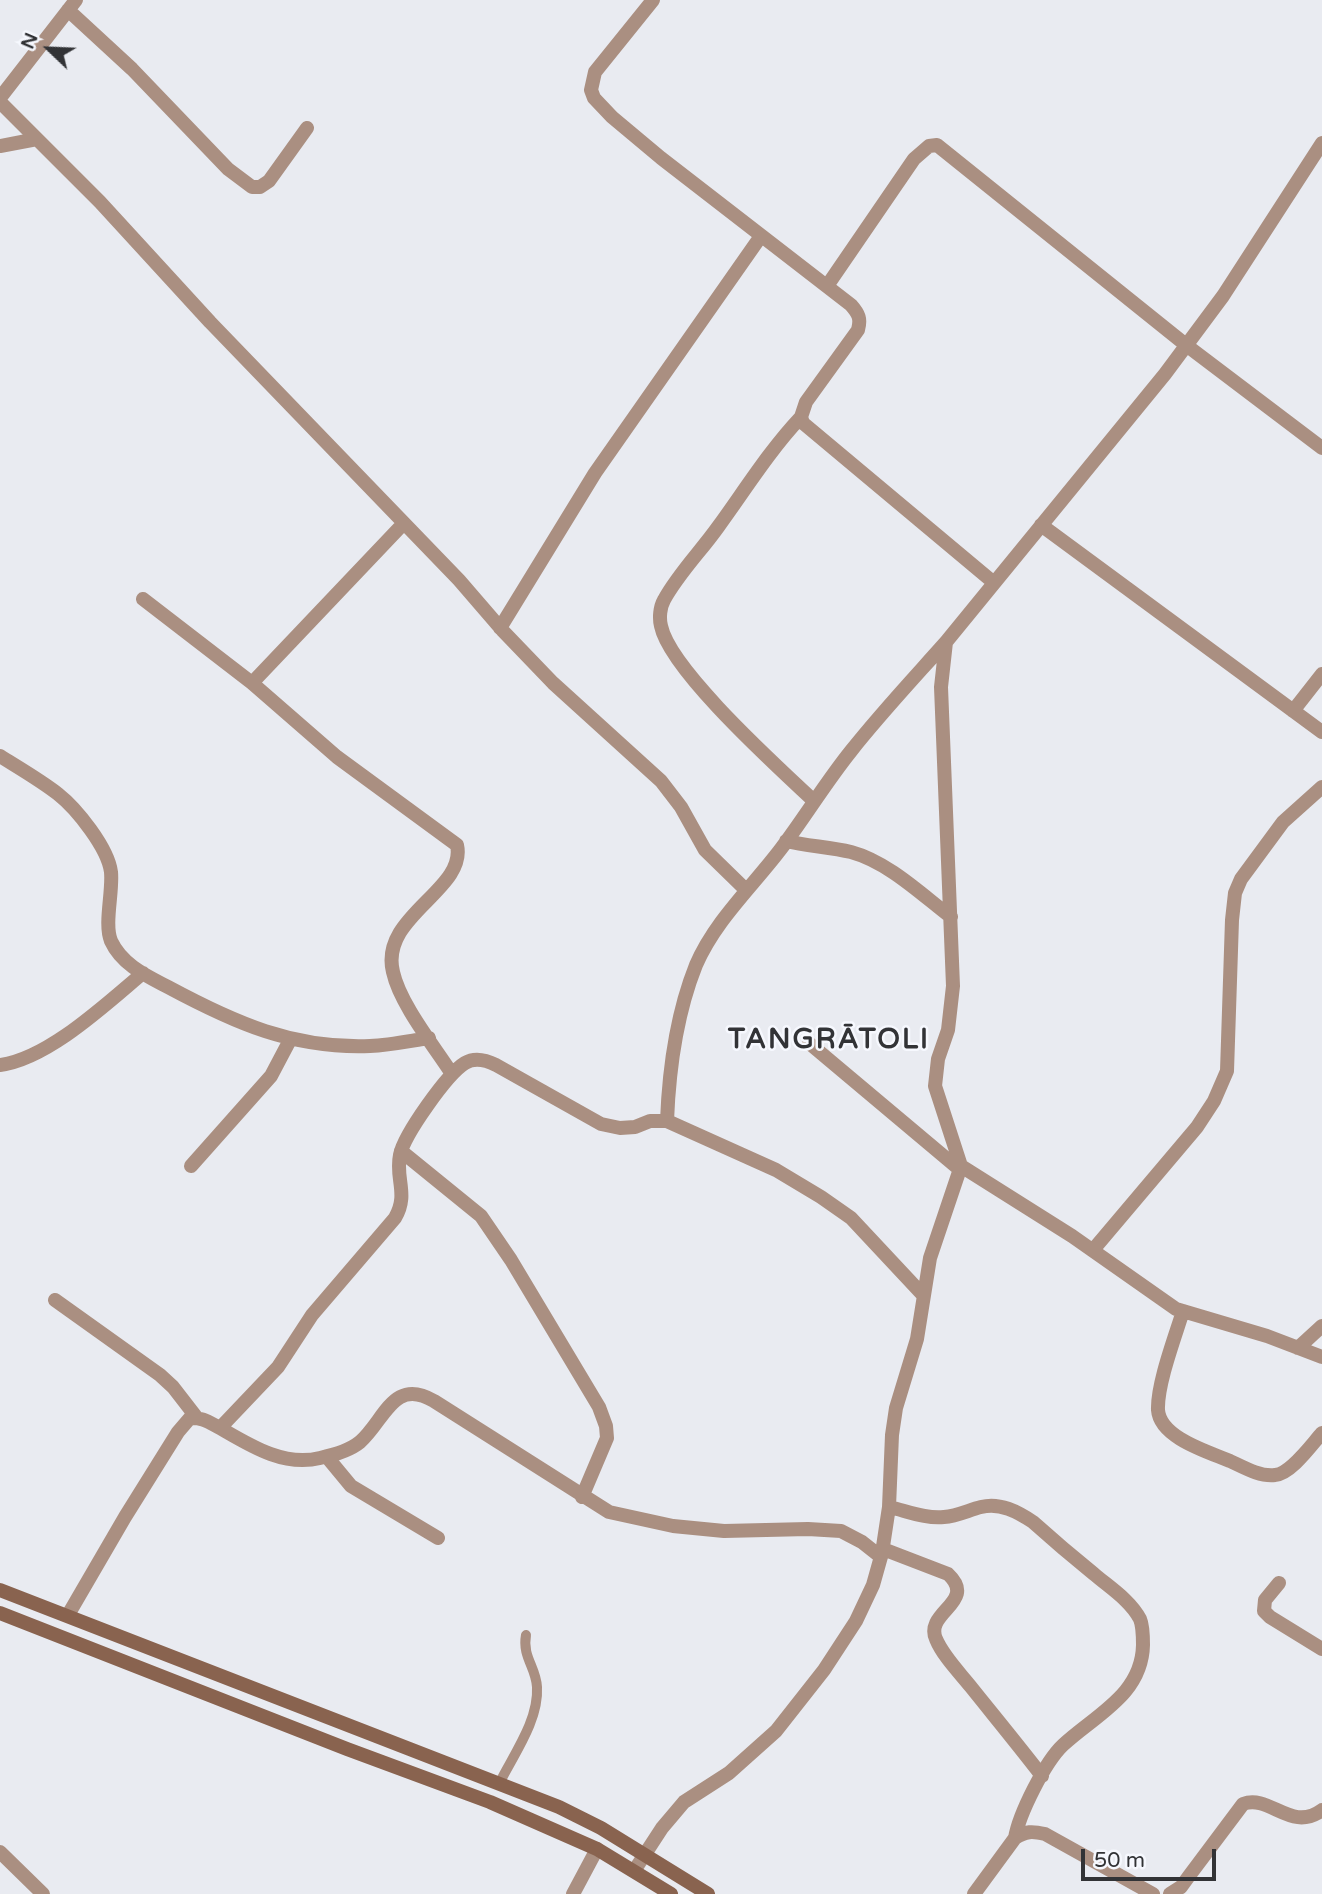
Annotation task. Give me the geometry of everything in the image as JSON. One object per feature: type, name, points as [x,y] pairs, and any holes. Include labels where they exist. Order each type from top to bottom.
[{"type":"main road","points":[[0,1590],[500,1782],[601,1828],[708,1894]]},
{"type":"main road","points":[[0,1613],[346,1749],[490,1802],[597,1849],[671,1894]]},
{"type":"street","points":[[653,0],[595,72],[591,90],[594,98],[612,117],[661,158],[859,313],[858,330],[806,402],[801,417],[772,449],[664,599],[660,617],[661,628],[671,648],[705,693],[814,801]]},
{"type":"street","points":[[307,128],[269,181],[260,187],[252,187],[228,169],[72,5],[0,100],[459,580],[500,628],[554,683],[661,781],[681,807],[705,850],[746,890]]},
{"type":"street","points":[[0,146],[37,139]]},
{"type":"street","points":[[667,1121],[669,1077],[685,996],[697,963],[715,931],[786,841],[852,750],[946,642],[1186,345],[1223,296],[1322,143]]},
{"type":"street","points":[[827,286],[914,159],[929,146],[937,145],[1186,345],[1322,448]]},
{"type":"street","points":[[500,628],[595,473],[761,236]]},
{"type":"street","points":[[801,417],[803,424],[810,431],[993,582]]},
{"type":"street","points":[[252,683],[404,523]]},
{"type":"street","points":[[1041,525],[1322,732]]},
{"type":"street","points":[[143,599],[252,683],[337,757],[457,845],[459,855],[451,874],[402,928],[391,957],[392,971],[398,987],[452,1074]]},
{"type":"street","points":[[634,1871],[684,1802],[729,1773],[776,1731],[824,1670],[856,1621],[873,1586],[882,1553],[889,1507],[892,1435],[897,1408],[917,1339],[932,1248],[960,1168],[935,1086],[935,1073],[952,1006],[951,917],[940,687],[946,642]]},
{"type":"street","points":[[1293,711],[1322,674]]},
{"type":"street","points":[[0,756],[59,795],[93,833],[111,871],[110,939],[118,953],[133,967],[211,1011],[262,1032],[290,1040],[335,1046],[372,1046],[429,1038]]},
{"type":"street","points":[[1093,1250],[1197,1127],[1223,1083],[1227,1072],[1235,893],[1241,879],[1283,822],[1322,788]]},
{"type":"street","points":[[786,841],[849,852],[867,858],[884,867],[951,917]]},
{"type":"street","points":[[0,1065],[15,1063],[47,1047],[88,1019],[143,973]]},
{"type":"street","points":[[191,1166],[271,1076],[290,1040]]},
{"type":"street","points":[[808,1043],[960,1168],[1093,1250],[1155,1296],[1183,1311],[1267,1336],[1322,1357]]},
{"type":"street","points":[[220,1428],[278,1367],[312,1315],[395,1218],[403,1198],[398,1164],[401,1151],[417,1121],[452,1074],[473,1060],[486,1060],[600,1124],[627,1127],[650,1121],[667,1121],[776,1170],[821,1197],[859,1225],[923,1295]]},
{"type":"street","points":[[401,1151],[481,1216],[517,1270],[599,1407],[607,1438],[582,1497]]},
{"type":"street","points":[[55,1300],[160,1375],[197,1418],[276,1457],[305,1461],[348,1450],[360,1441],[394,1401],[412,1392],[428,1398],[609,1512],[673,1526],[724,1531],[841,1531],[882,1553],[948,1574],[959,1588],[936,1624],[935,1639],[1042,1776]]},
{"type":"street","points":[[1183,1311],[1160,1391],[1158,1410],[1160,1418],[1168,1427],[1198,1450],[1259,1474],[1275,1475],[1292,1466],[1322,1433]]},
{"type":"street","points":[[1298,1348],[1322,1326]]},
{"type":"street","points":[[68,1615],[178,1432],[186,1421],[197,1418]]},
{"type":"street","points":[[327,1457],[351,1486],[438,1538]]},
{"type":"street","points":[[889,1507],[932,1517],[946,1517],[984,1506],[998,1506],[1021,1514],[1125,1600],[1140,1619],[1143,1654],[1130,1685],[1116,1702],[1063,1745],[1052,1758],[1021,1814],[1014,1838],[974,1894]]},
{"type":"street","points":[[1279,1583],[1265,1600],[1264,1611],[1322,1649]]},
{"type":"street","points":[[1170,1894],[1189,1876],[1243,1804],[1254,1802],[1302,1818],[1311,1817],[1322,1810]]},
{"type":"street","points":[[1014,1838],[1033,1831],[1045,1834],[1153,1894]]},
{"type":"street","points":[[573,1894],[597,1849]]},
{"type":"street","points":[[0,1852],[43,1894]]},
{"type":"lane","points":[[500,1782],[531,1720],[536,1700],[537,1686],[525,1653],[526,1635]]},
{"type":"district","name":"TANGRĀTOLI","points":[[829,1041]]}]
